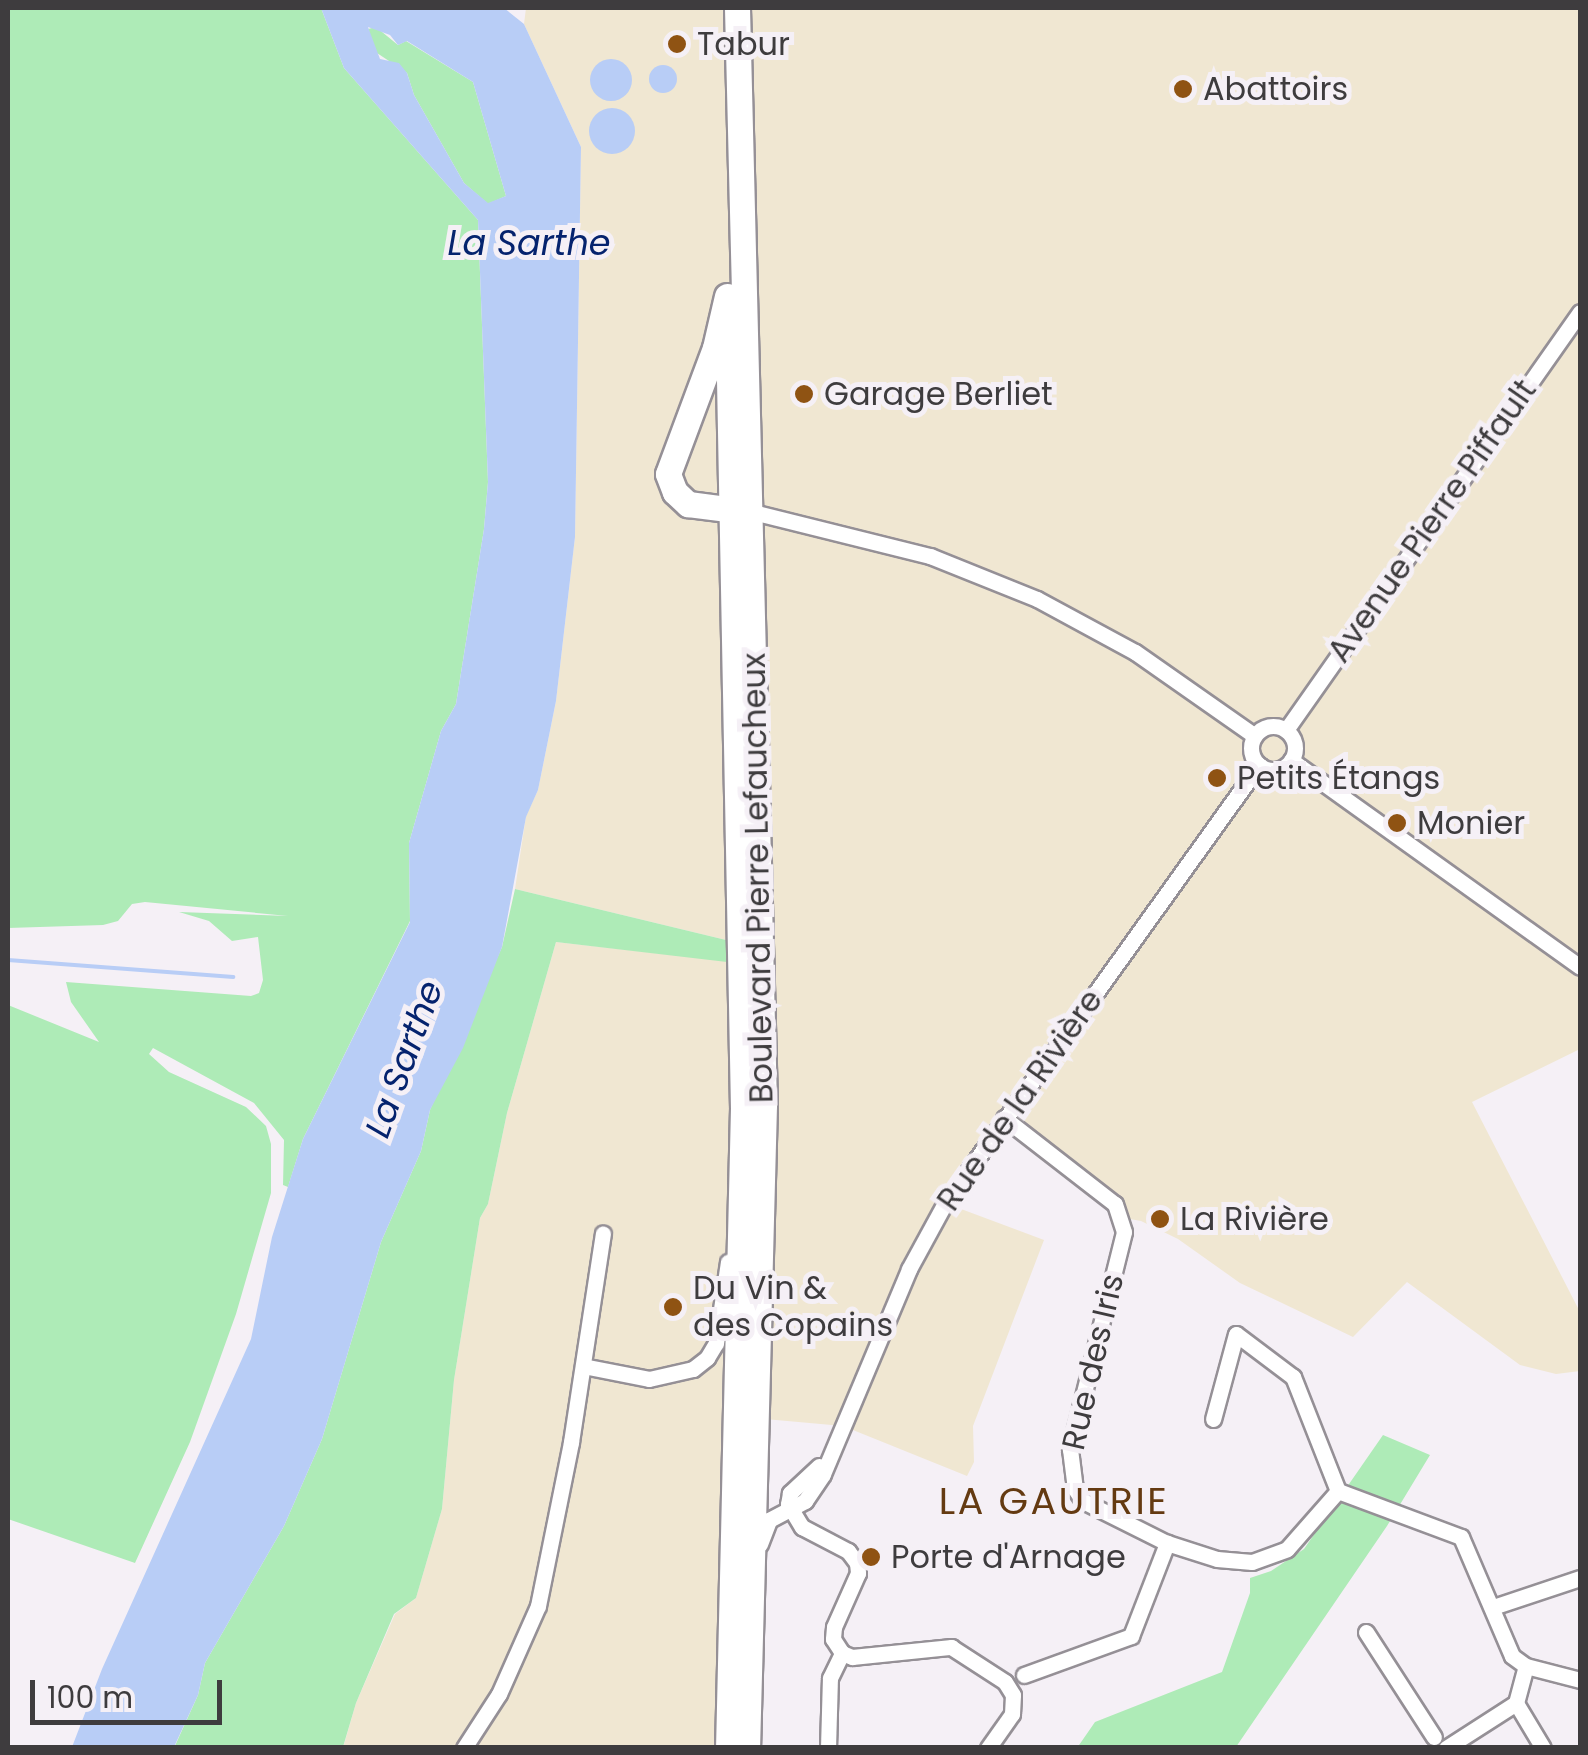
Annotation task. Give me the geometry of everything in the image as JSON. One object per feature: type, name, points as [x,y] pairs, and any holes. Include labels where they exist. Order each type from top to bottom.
[{"type":"main road","name":"Boulevard Pierre Lefaucheux","points":[[720,8],[727,296],[764,1106],[748,1748]]},
{"type":"main road","name":"Boulevard Pierre Lefaucheux","points":[[728,1748],[744,1108],[737,8]]},
{"type":"main road","points":[[727,296],[715,348],[668,474],[674,492],[688,504],[739,511]]},
{"type":"street","name":"Avenue Pierre Piffault","points":[[1286,730],[1580,312]]},
{"type":"street","points":[[739,511],[930,556],[1036,599],[1135,652],[1255,736]]},
{"type":"street","points":[[1272,726],[1286,730],[1294,742],[1292,760],[1278,770],[1259,765],[1251,751],[1255,736],[1272,726]]},
{"type":"street","points":[[1292,760],[1580,967]]},
{"type":"street","name":"Rue de la Rivière","points":[[750,1613],[760,1587],[764,1528],[769,1520],[792,1509],[790,1493],[827,1461],[909,1269],[945,1204],[1259,765]]},
{"type":"street","name":"Rue des Iris","points":[[1004,1118],[1115,1204],[1124,1232],[1070,1449],[1070,1476],[1083,1501],[1167,1543],[1231,1563],[1270,1558],[1288,1549],[1338,1491]]},
{"type":"street","points":[[583,1366],[650,1379],[674,1377],[708,1358],[722,1316],[731,1228],[739,1204]]},
{"type":"street","points":[[464,1748],[499,1694],[538,1606],[583,1366],[603,1233]]},
{"type":"street","points":[[1213,1419],[1236,1334],[1293,1377],[1338,1491],[1461,1537],[1512,1656],[1526,1666],[1580,1680]]},
{"type":"street","points":[[792,1509],[802,1527],[848,1551],[857,1563],[858,1573],[834,1627],[833,1638],[842,1652],[852,1657],[951,1646],[1005,1682],[1013,1695],[1012,1714],[988,1748]]},
{"type":"street","points":[[1024,1675],[1131,1636],[1167,1543]]},
{"type":"street","points":[[1493,1607],[1580,1578]]},
{"type":"street","points":[[1366,1632],[1440,1744]]},
{"type":"street","points":[[828,1748],[830,1678],[842,1652]]},
{"type":"street","points":[[1526,1666],[1516,1703],[1543,1748]]},
{"type":"street","points":[[1416,1748],[1440,1744],[1516,1703]]},
{"type":"shaded area","points":[[526,8],[1580,8],[1580,1049],[1472,1102],[1580,1312],[1580,1371],[1556,1374],[1520,1365],[1407,1282],[1353,1337],[1240,1283],[1178,1239],[1141,1221],[1119,1217],[1004,1119],[945,1203],[1044,1240],[973,1426],[974,1462],[967,1476],[843,1426],[755,1418],[723,1747],[343,1748],[356,1703],[395,1614],[416,1598],[442,1509],[454,1380],[480,1218],[488,1204],[507,1113],[556,942],[727,961],[726,940],[515,889],[526,816],[538,790],[556,701],[575,537],[581,147],[524,24]]},
{"type":"green space","points":[[8,8],[321,8],[344,68],[478,220],[488,482],[484,529],[456,704],[441,731],[409,843],[410,921],[303,1139],[288,1187],[283,1185],[284,1140],[254,1103],[153,1048],[149,1054],[169,1072],[246,1107],[266,1126],[271,1144],[271,1193],[236,1314],[190,1442],[135,1563],[8,1519],[8,1005],[99,1042],[71,1002],[66,982],[251,996],[259,993],[263,980],[258,937],[232,941],[209,921],[179,912],[288,916],[145,902],[132,904],[118,921],[103,925],[8,928]]},
{"type":"green space","points":[[376,27],[398,45],[406,41],[473,82],[506,196],[488,204],[464,183],[414,95],[407,73],[374,51],[368,29]]},
{"type":"green space","points":[[515,889],[726,940],[727,962],[556,942],[507,1113],[488,1204],[480,1218],[454,1380],[442,1509],[416,1598],[394,1614],[356,1703],[343,1747],[174,1748],[198,1695],[205,1663],[284,1526],[322,1439],[381,1242],[421,1151],[430,1110],[502,947]]},
{"type":"green space","points":[[1383,1435],[1430,1455],[1387,1526],[1236,1747],[1077,1748],[1095,1722],[1222,1672],[1250,1593],[1250,1578],[1271,1571],[1304,1549]]},
{"type":"water","name":"La Sarthe","points":[[321,8],[504,8],[524,24],[581,147],[575,537],[556,701],[538,790],[526,817],[502,947],[463,1048],[430,1110],[421,1151],[381,1242],[322,1439],[284,1526],[205,1663],[198,1695],[174,1747],[72,1747],[102,1669],[251,1339],[272,1237],[303,1139],[410,922],[409,843],[441,731],[456,704],[488,482],[478,220],[344,68]],"holes":[[[368,27],[390,35],[398,45],[407,41],[473,82],[506,196],[488,203],[464,183],[414,95],[407,73],[399,63],[380,59]]]},
{"type":"water","points":[[611,59],[626,65],[632,80],[626,95],[611,101],[596,95],[590,80],[596,65]]},
{"type":"water","points":[[663,65],[673,69],[677,79],[673,89],[663,93],[653,89],[649,79],[653,69]]},
{"type":"water","points":[[612,108],[628,115],[635,131],[628,147],[612,154],[596,147],[589,131],[596,115]]},
{"type":"waterway","points":[[8,960],[233,977]]},
{"type":"place","name":"Tabur","points":[[677,44]]},
{"type":"place","name":"Abattoirs","points":[[1183,89]]},
{"type":"place","name":"Garage Berliet","points":[[804,394]]},
{"type":"place","name":"Petits Étangs","points":[[1217,778]]},
{"type":"place","name":"Monier","points":[[1397,823]]},
{"type":"place","name":"La Rivière","points":[[1160,1219]]},
{"type":"place","name":"Du Vin & des Copains","points":[[673,1307]]},
{"type":"place","name":"Porte d'Arnage","points":[[871,1557]]},
{"type":"district","name":"LA GAUTRIE","points":[[1054,1501]]}]
